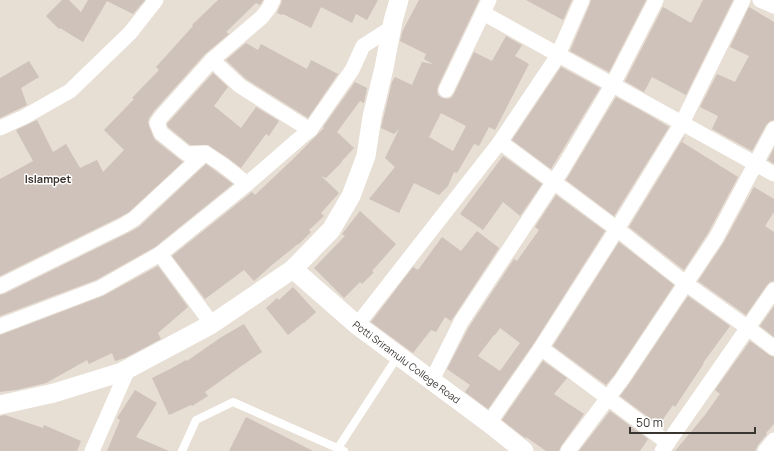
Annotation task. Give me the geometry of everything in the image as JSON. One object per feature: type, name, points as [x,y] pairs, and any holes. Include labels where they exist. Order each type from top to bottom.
[{"type":"street","points":[[0,128],[24,117],[70,91],[130,33],[156,0]]},
{"type":"street","points":[[248,184],[224,165],[205,153],[187,154],[161,133],[157,123],[212,60],[262,17],[273,0]]},
{"type":"street","points":[[0,405],[54,393],[122,372],[212,324],[293,269],[331,230],[351,196],[366,156],[372,117],[399,0]]},
{"type":"street","points":[[357,325],[500,142],[558,55],[582,0]]},
{"type":"street","points":[[432,380],[461,322],[563,168],[613,84],[656,0]]},
{"type":"street","points":[[489,423],[541,348],[617,229],[682,123],[743,0]]},
{"type":"street","points":[[760,0],[774,6]]},
{"type":"street","points":[[446,90],[486,7],[558,55],[774,174]]},
{"type":"street","points":[[0,326],[100,288],[160,254],[248,184],[310,130],[352,70],[363,46],[392,28]]},
{"type":"street","points":[[212,60],[240,86],[310,130]]},
{"type":"street","points":[[568,451],[622,379],[716,238],[774,129]]},
{"type":"street","points":[[500,142],[617,229],[685,283],[774,348]]},
{"type":"street","points":[[0,286],[134,219],[205,153]]},
{"type":"street","points":[[160,254],[212,324]]},
{"type":"street","name":"Potti Sriramulu College Road","points":[[293,269],[357,325],[489,423],[524,451]]},
{"type":"street","points":[[541,348],[608,398],[665,447],[774,290]]},
{"type":"street","points":[[92,451],[128,369]]},
{"type":"street","points":[[765,451],[774,440]]},
{"type":"lane","points":[[182,451],[196,420],[233,402],[341,450],[398,355]]},
{"type":"building","points":[[62,0],[69,0],[81,12],[88,0],[145,0],[133,14],[107,1],[83,42],[60,28],[59,29],[46,16]]},
{"type":"building","points":[[218,0],[263,0],[260,5],[256,3],[226,32],[229,34],[205,54],[149,118],[149,126],[155,140],[183,162],[129,212],[0,276],[0,179],[33,161],[16,130],[37,120],[53,152],[66,144],[80,168],[97,160],[103,172],[124,150],[104,130],[159,70],[156,67],[193,26],[192,25]]},
{"type":"building","points":[[282,0],[378,0],[367,20],[356,14],[352,23],[321,7],[311,28],[283,14],[277,13]]},
{"type":"building","points":[[419,0],[479,0],[438,86],[438,95],[442,98],[451,98],[454,94],[474,52],[492,61],[506,36],[522,45],[515,56],[529,64],[495,130],[489,127],[479,146],[474,144],[457,173],[454,172],[448,186],[439,195],[414,183],[399,213],[369,199],[395,167],[385,158],[399,129],[394,134],[381,128],[392,82],[395,77],[412,85],[422,62],[433,64],[424,59],[426,54],[400,41],[403,30]],"holes":[[[441,113],[466,126],[453,151],[429,137]]]},
{"type":"building","points":[[526,0],[572,0],[563,20]]},
{"type":"building","points":[[591,0],[646,0],[609,72],[570,51]]},
{"type":"building","points":[[703,0],[733,0],[686,95],[652,77],[644,92],[625,81],[663,7],[691,23]]},
{"type":"building","points":[[749,7],[774,22],[774,120],[770,121],[766,125],[752,151],[712,129],[718,116],[700,107],[717,74],[735,82],[749,56],[730,47]]},
{"type":"building","points":[[246,43],[258,50],[261,44],[307,69],[311,60],[338,74],[308,118],[246,79],[226,60]]},
{"type":"building","points":[[29,61],[39,77],[21,88],[27,105],[0,118],[0,78]]},
{"type":"building","points":[[561,67],[600,88],[551,169],[512,140]]},
{"type":"building","points":[[213,73],[228,87],[214,106],[241,128],[256,107],[279,121],[269,136],[266,134],[241,168],[208,145],[190,145],[168,127],[167,124]]},
{"type":"building","points":[[355,82],[367,88],[364,103],[360,101],[337,132],[354,148],[326,178],[321,176],[339,193],[321,213],[324,216],[309,230],[311,232],[299,244],[254,281],[244,270],[205,299],[172,256],[252,192],[255,195],[293,159],[324,128],[323,127]]},
{"type":"building","points":[[616,97],[669,127],[614,216],[566,180]]},
{"type":"building","points":[[684,137],[682,142],[738,177],[708,233],[684,270],[629,227]]},
{"type":"building","points":[[774,148],[774,164],[768,160]]},
{"type":"building","points":[[503,156],[542,184],[520,216],[503,202],[483,230],[460,214]]},
{"type":"building","points":[[206,164],[233,184],[155,247],[96,280],[0,316],[0,295],[139,227]]},
{"type":"building","points":[[754,187],[774,199],[774,212],[765,226],[774,232],[774,281],[767,285],[746,315],[698,281],[724,242]]},
{"type":"building","points":[[556,195],[605,231],[534,343],[488,409],[465,392],[470,385],[447,369],[469,327],[514,259],[517,261],[539,230],[535,227]],"holes":[[[500,328],[520,343],[500,371],[478,356]]]},
{"type":"building","points":[[360,211],[396,244],[372,271],[374,272],[362,284],[360,282],[344,298],[314,268],[345,236],[342,234]]},
{"type":"building","points":[[477,231],[499,248],[451,321],[445,317],[436,332],[431,330],[413,353],[371,322],[413,267],[418,270],[442,237],[461,251]]},
{"type":"building","points":[[619,242],[674,285],[615,374],[606,385],[553,346]]},
{"type":"building","points":[[158,266],[188,307],[158,333],[161,339],[125,358],[115,361],[112,353],[89,364],[87,360],[46,383],[0,392],[0,335],[103,296]]},
{"type":"building","points":[[293,287],[316,312],[288,335],[266,308],[277,298],[279,300]]},
{"type":"building","points":[[688,296],[730,326],[703,363],[675,407],[673,405],[659,425],[620,396]]},
{"type":"building","points":[[774,306],[774,337],[760,326]]},
{"type":"building","points":[[244,324],[262,352],[205,392],[208,396],[192,406],[191,405],[169,415],[152,378],[186,360],[187,361],[220,338]]},
{"type":"building","points":[[750,341],[774,357],[774,424],[766,433],[767,434],[755,451],[675,451],[705,415],[720,394],[715,390]]},
{"type":"building","points":[[543,361],[567,378],[554,394],[584,414],[559,451],[546,451],[526,437],[525,438],[502,420]]},
{"type":"building","points":[[135,390],[157,403],[136,437],[169,451],[107,451],[120,420],[117,418]]},
{"type":"building","points":[[610,411],[648,439],[640,451],[579,451]]},
{"type":"building","points":[[5,415],[43,428],[44,425],[81,441],[77,451],[0,451],[0,416]]},
{"type":"building","points":[[246,417],[313,451],[229,451]]},
{"type":"district","name":"Islampet","points":[[48,178]]}]
